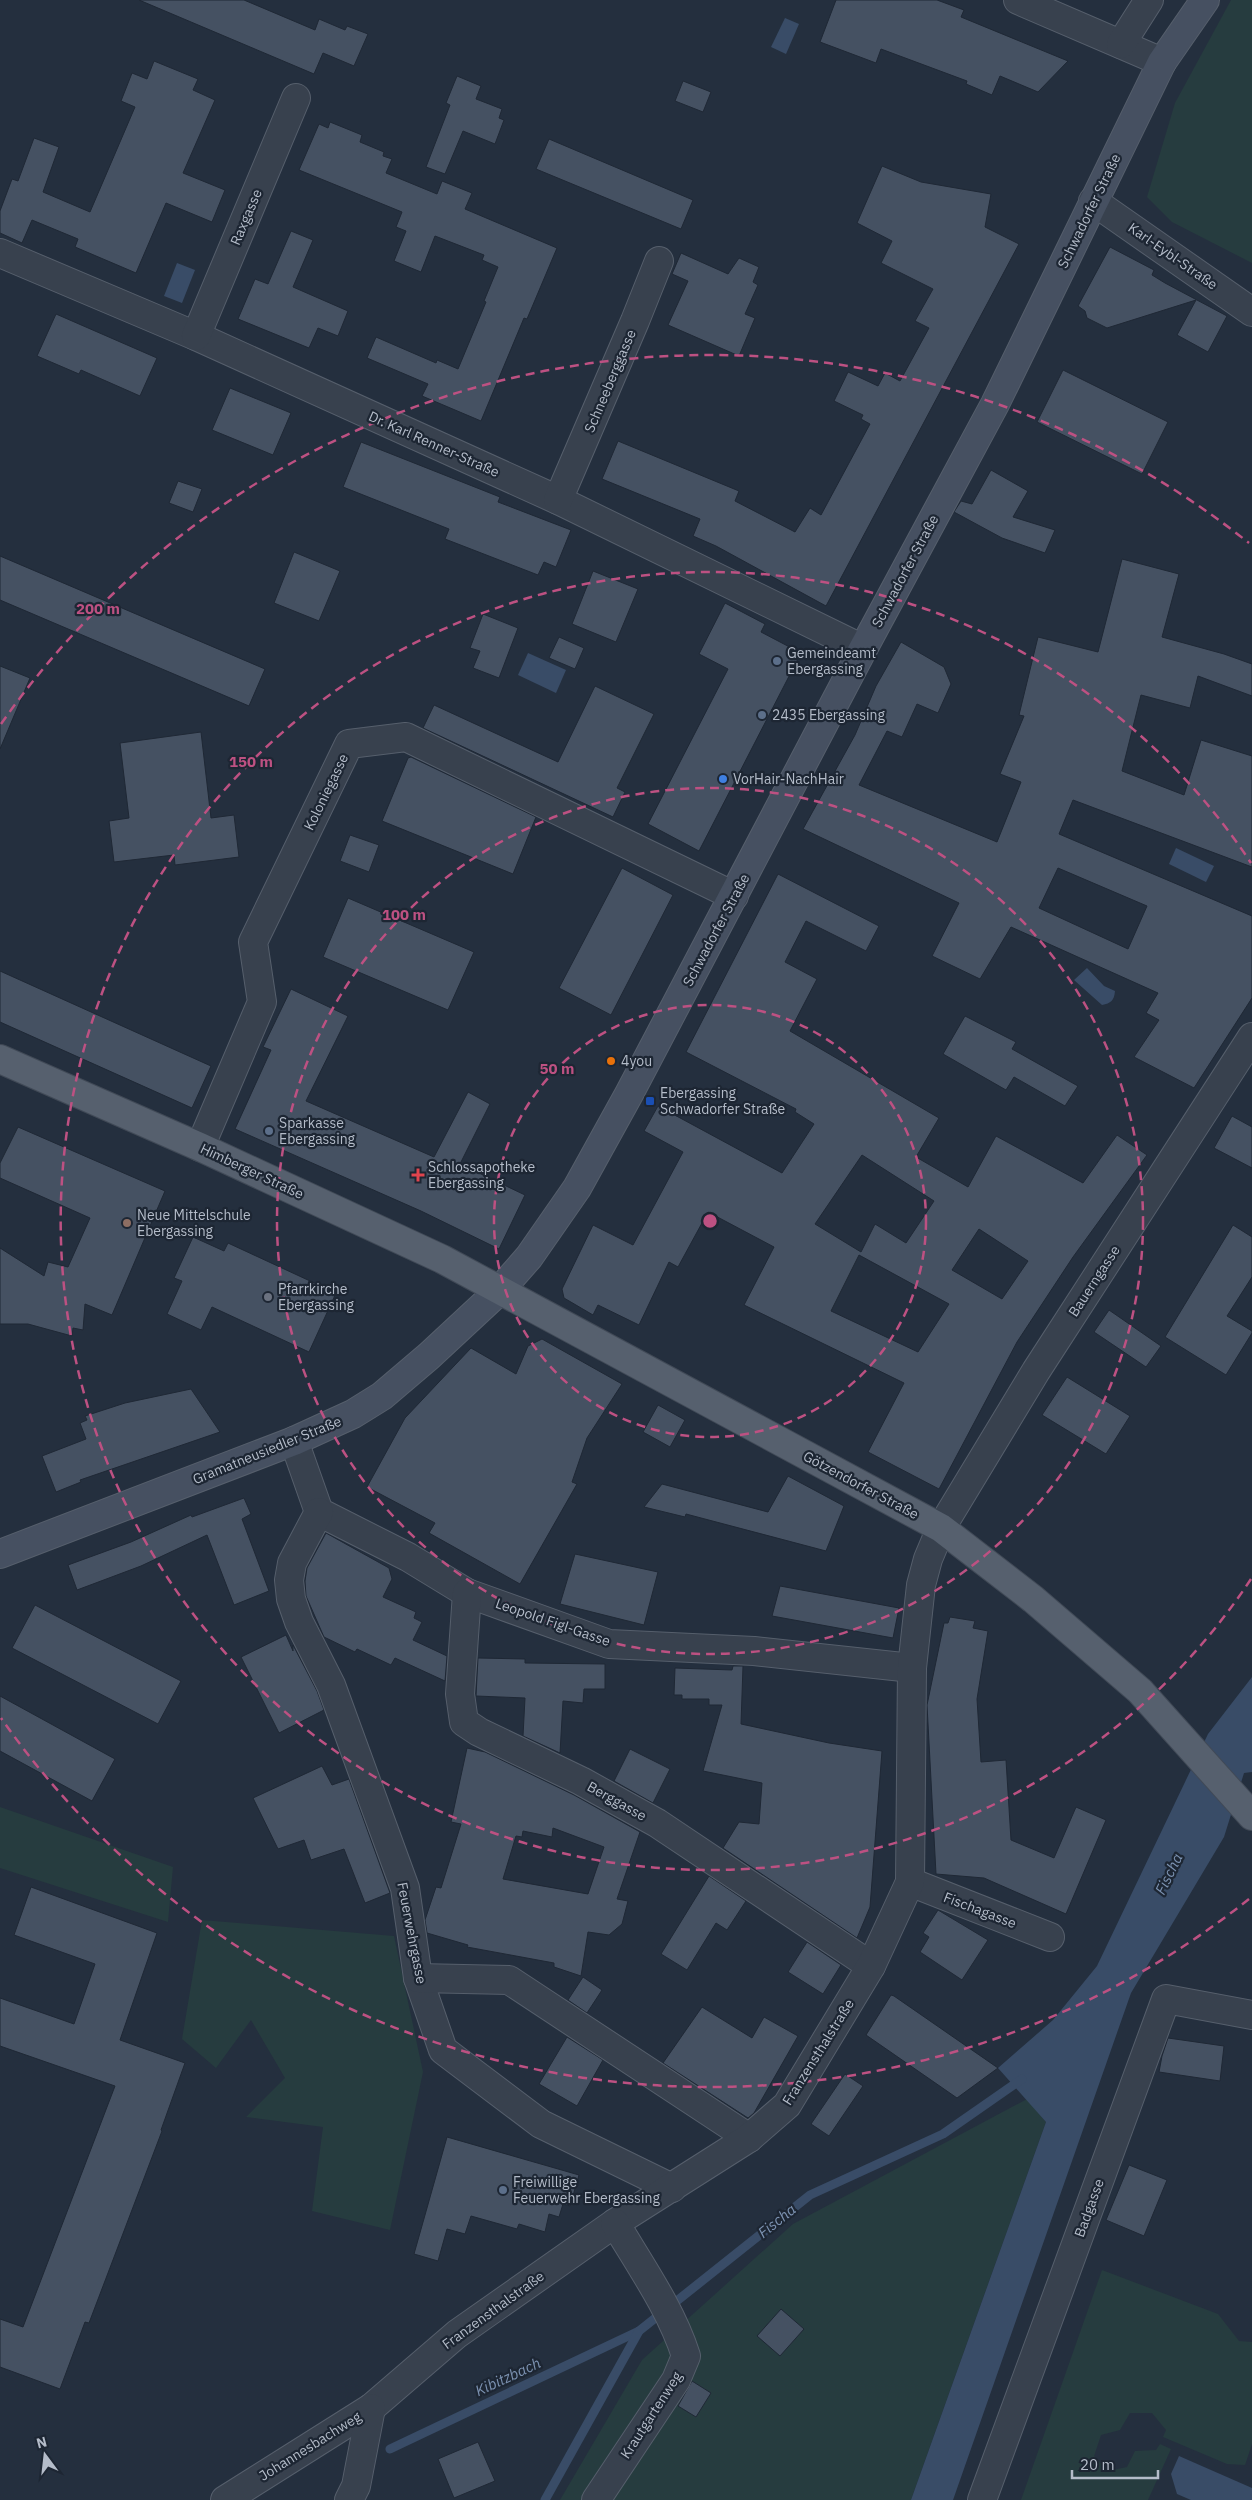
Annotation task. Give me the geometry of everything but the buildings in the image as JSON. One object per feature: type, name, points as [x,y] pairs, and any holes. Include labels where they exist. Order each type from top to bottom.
[{"type":"main road","name":"Schwadorfer Straße","points":[[500,1290],[534,1250],[578,1188],[734,896],[862,649],[995,404],[1162,62],[1205,0]]},
{"type":"main road","name":"Himberger Straße","points":[[0,1059],[200,1147],[442,1259],[500,1290]]},
{"type":"main road","name":"Gramatneusiedler Straße","points":[[0,1554],[294,1441],[338,1422],[382,1396],[500,1290]]},
{"type":"main road","name":"Götzendorfer Straße","points":[[500,1290],[941,1528],[1033,1598],[1140,1691],[1252,1816]]},
{"type":"street","points":[[1018,0],[1162,62]]},
{"type":"street","points":[[1121,44],[1149,0]]},
{"type":"street","name":"Raxgasse","points":[[196,336],[296,98]]},
{"type":"street","name":"Karl-Eybl-Straße","points":[[1093,201],[1252,312]]},
{"type":"street","name":"Dr. Karl Renner-Straße","points":[[0,253],[196,336],[558,500],[862,649]]},
{"type":"street","name":"Schneeberggasse","points":[[558,500],[632,329],[659,261]]},
{"type":"street","name":"Koloniegasse","points":[[200,1147],[262,1002],[254,942],[349,744],[406,737],[734,896]]},
{"type":"street","name":"Bauerngasse","points":[[941,1528],[1036,1371],[1252,1037]]},
{"type":"street","points":[[294,1441],[319,1512]]},
{"type":"street","name":"Leopold Figl-Gasse","points":[[319,1512],[408,1557],[467,1593],[609,1644],[754,1651],[912,1668]]},
{"type":"street","name":"Feuerwehrgasse","points":[[319,1512],[292,1563],[289,1587],[291,1599],[299,1622],[332,1685],[405,1888],[418,1978],[443,2050],[541,2124],[672,2188]]},
{"type":"street","name":"Franzensthalstraße","points":[[371,2408],[457,2334],[615,2223],[749,2138],[787,2105],[870,1966],[910,1882],[912,1668],[921,1585],[928,1559],[941,1528]]},
{"type":"street","name":"Berggasse","points":[[467,1593],[460,1694],[464,1722],[479,1732],[581,1781],[657,1824],[870,1966]]},
{"type":"street","name":"Fischagasse","points":[[910,1882],[1050,1937]]},
{"type":"street","points":[[418,1978],[509,1980],[749,2138]]},
{"type":"street","name":"Badgasse","points":[[982,2500],[1166,1999],[1252,2015]]},
{"type":"street","name":"Krautgartenweg","points":[[596,2500],[676,2380],[686,2356],[681,2339],[615,2223]]},
{"type":"street","points":[[349,2500],[356,2486],[371,2408]]},
{"type":"street","name":"Johannesbachweg","points":[[225,2500],[371,2408]]},
{"type":"green space","points":[[1231,0],[1252,0],[1252,263],[1172,222],[1147,197],[1175,103]]},
{"type":"green space","points":[[0,1807],[173,1867],[168,1922],[0,1868]]},
{"type":"green space","points":[[202,1920],[394,1936],[423,2072],[390,2230],[312,2211],[323,2127],[246,2117],[285,2078],[251,2020],[216,2068],[182,2039]]},
{"type":"green space","points":[[1027,2099],[1046,2122],[911,2500],[560,2500],[642,2360],[793,2224]]},
{"type":"green space","points":[[1102,2270],[1218,2314],[1239,2341],[1252,2342],[1252,2444],[1245,2465],[1227,2464],[1163,2437],[1166,2430],[1152,2413],[1130,2413],[1120,2430],[1101,2435],[1094,2456],[1108,2471],[1127,2467],[1135,2451],[1156,2450],[1160,2444],[1171,2449],[1148,2500],[1021,2500]]},
{"type":"water","points":[[785,18],[799,24],[786,54],[771,47]]},
{"type":"water","points":[[177,263],[195,270],[182,303],[164,296]]},
{"type":"water","points":[[528,653],[566,670],[556,693],[518,675]]},
{"type":"water","points":[[1176,848],[1214,866],[1206,882],[1169,864]]},
{"type":"water","points":[[1087,968],[1104,986],[1115,991],[1114,997],[1110,1002],[1102,1005],[1074,980]]},
{"type":"water","points":[[1252,1677],[1252,1772],[1244,1773],[1224,1837],[1131,1993],[953,2500],[911,2500],[1046,2122],[998,2068],[1053,2020],[1097,1966],[1208,1734]]},
{"type":"water","points":[[1179,2456],[1252,2488],[1252,2500],[1191,2500],[1177,2494],[1171,2474]]},
{"type":"waterway","name":"Fischa","points":[[545,2500],[639,2331],[810,2195],[943,2134],[1022,2079]]},
{"type":"waterway","name":"Kibitzbach","points":[[390,2449],[639,2331]]},
{"type":"place","name":"Gemeindeamt Ebergassing","points":[[777,661]]},
{"type":"place","name":"2435 Ebergassing","points":[[762,715]]},
{"type":"place","name":"VorHair-NachHair","points":[[723,779]]},
{"type":"place","name":"4you","points":[[611,1061]]},
{"type":"place","name":"Ebergassing Schwadorfer Straße","points":[[650,1101]]},
{"type":"place","name":"Sparkasse Ebergassing","points":[[269,1131]]},
{"type":"place","name":"Schlossapotheke Ebergassing","points":[[418,1175]]},
{"type":"place","name":"Neue Mittelschule Ebergassing","points":[[127,1223]]},
{"type":"place","name":"Pfarrkirche Ebergassing","points":[[268,1297]]},
{"type":"place","name":"Freiwillige Feuerwehr Ebergassing","points":[[503,2190]]}]
